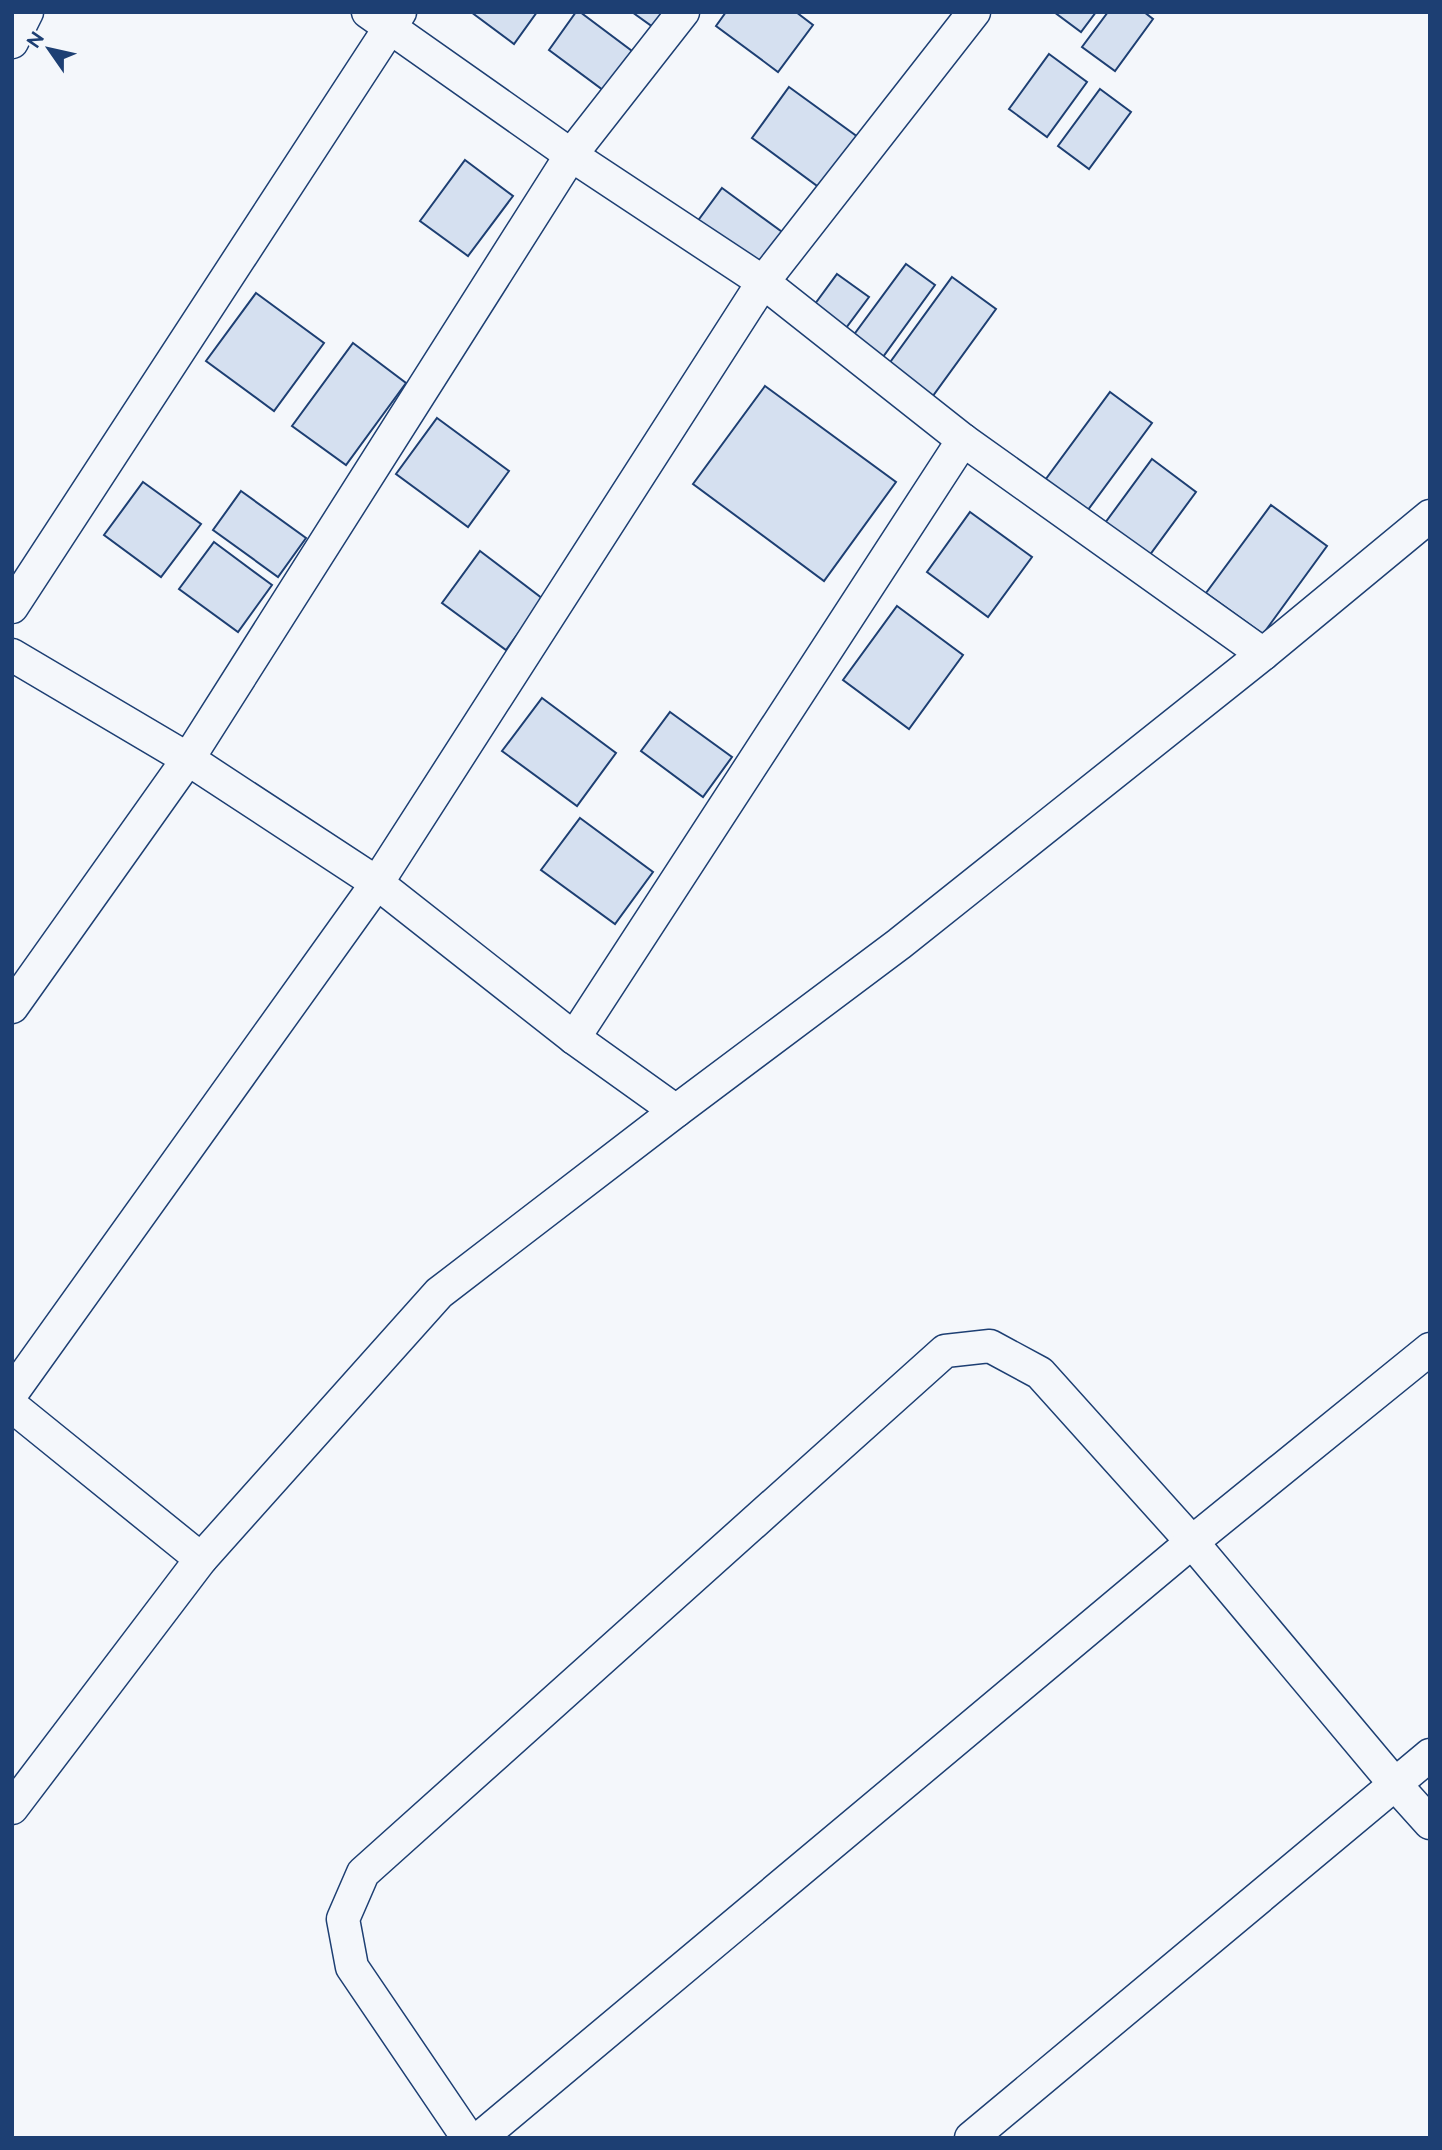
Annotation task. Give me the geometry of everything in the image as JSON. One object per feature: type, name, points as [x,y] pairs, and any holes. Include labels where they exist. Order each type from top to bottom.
[{"type":"street","points":[[12,42],[27,12]]},
{"type":"street","points":[[12,1007],[188,759],[571,155],[683,12]]},
{"type":"street","points":[[12,1393],[377,883],[763,282],[974,12]]},
{"type":"street","points":[[12,607],[386,17],[571,155],[763,282],[963,440],[1263,654]]},
{"type":"street","points":[[574,1038],[963,440]]},
{"type":"street","points":[[12,1808],[201,1559],[439,1293],[899,944],[1263,654],[1430,516]]},
{"type":"street","points":[[12,655],[188,759],[377,883],[574,1038],[676,1111]]},
{"type":"street","points":[[468,2138],[352,1967],[343,1919],[363,1873],[945,1351],[990,1346],[1040,1373],[1192,1542],[1430,1823]]},
{"type":"street","points":[[480,2138],[1192,1542],[1430,1349]]},
{"type":"street","points":[[12,1406],[201,1559]]},
{"type":"street","points":[[971,2138],[1430,1755]]},
{"type":"building","points":[[471,12],[537,12],[514,44]]},
{"type":"building","points":[[576,12],[580,12],[632,51],[603,90],[549,50]]},
{"type":"building","points":[[632,12],[664,12],[653,27]]},
{"type":"building","points":[[726,12],[796,12],[813,25],[778,72],[716,26]]},
{"type":"building","points":[[1054,12],[1096,12],[1081,32]]},
{"type":"building","points":[[1108,12],[1144,12],[1153,19],[1115,71],[1082,47]]},
{"type":"building","points":[[1049,54],[1087,82],[1047,137],[1009,109]]},
{"type":"building","points":[[789,87],[862,140],[824,191],[752,138]]},
{"type":"building","points":[[1100,89],[1131,112],[1089,169],[1058,146]]},
{"type":"building","points":[[465,160],[513,196],[468,256],[420,221]]},
{"type":"building","points":[[722,188],[789,237],[761,276],[694,226]]},
{"type":"building","points":[[906,264],[935,285],[880,361],[850,340]]},
{"type":"building","points":[[837,274],[869,297],[843,332],[812,308]]},
{"type":"building","points":[[952,277],[996,309],[927,404],[883,372]]},
{"type":"building","points":[[256,293],[324,343],[274,411],[206,361]]},
{"type":"building","points":[[353,343],[406,383],[346,465],[292,426]]},
{"type":"building","points":[[765,386],[896,482],[824,581],[693,484]]},
{"type":"building","points":[[1110,392],[1152,423],[1082,518],[1040,487]]},
{"type":"building","points":[[437,418],[509,471],[468,527],[396,474]]},
{"type":"building","points":[[1152,459],[1196,492],[1149,556],[1105,523]]},
{"type":"building","points":[[143,482],[201,524],[161,577],[104,535]]},
{"type":"building","points":[[241,491],[306,538],[278,577],[213,530]]},
{"type":"building","points":[[1271,505],[1327,546],[1263,634],[1206,593]]},
{"type":"building","points":[[970,512],[1032,557],[988,617],[927,572]]},
{"type":"building","points":[[214,542],[272,585],[238,632],[179,589]]},
{"type":"building","points":[[480,551],[543,599],[506,650],[442,603]]},
{"type":"building","points":[[897,606],[963,655],[909,729],[843,680]]},
{"type":"building","points":[[542,698],[616,753],[577,806],[502,751]]},
{"type":"building","points":[[670,712],[732,757],[703,797],[641,751]]},
{"type":"building","points":[[580,818],[653,872],[615,924],[541,870]]}]
